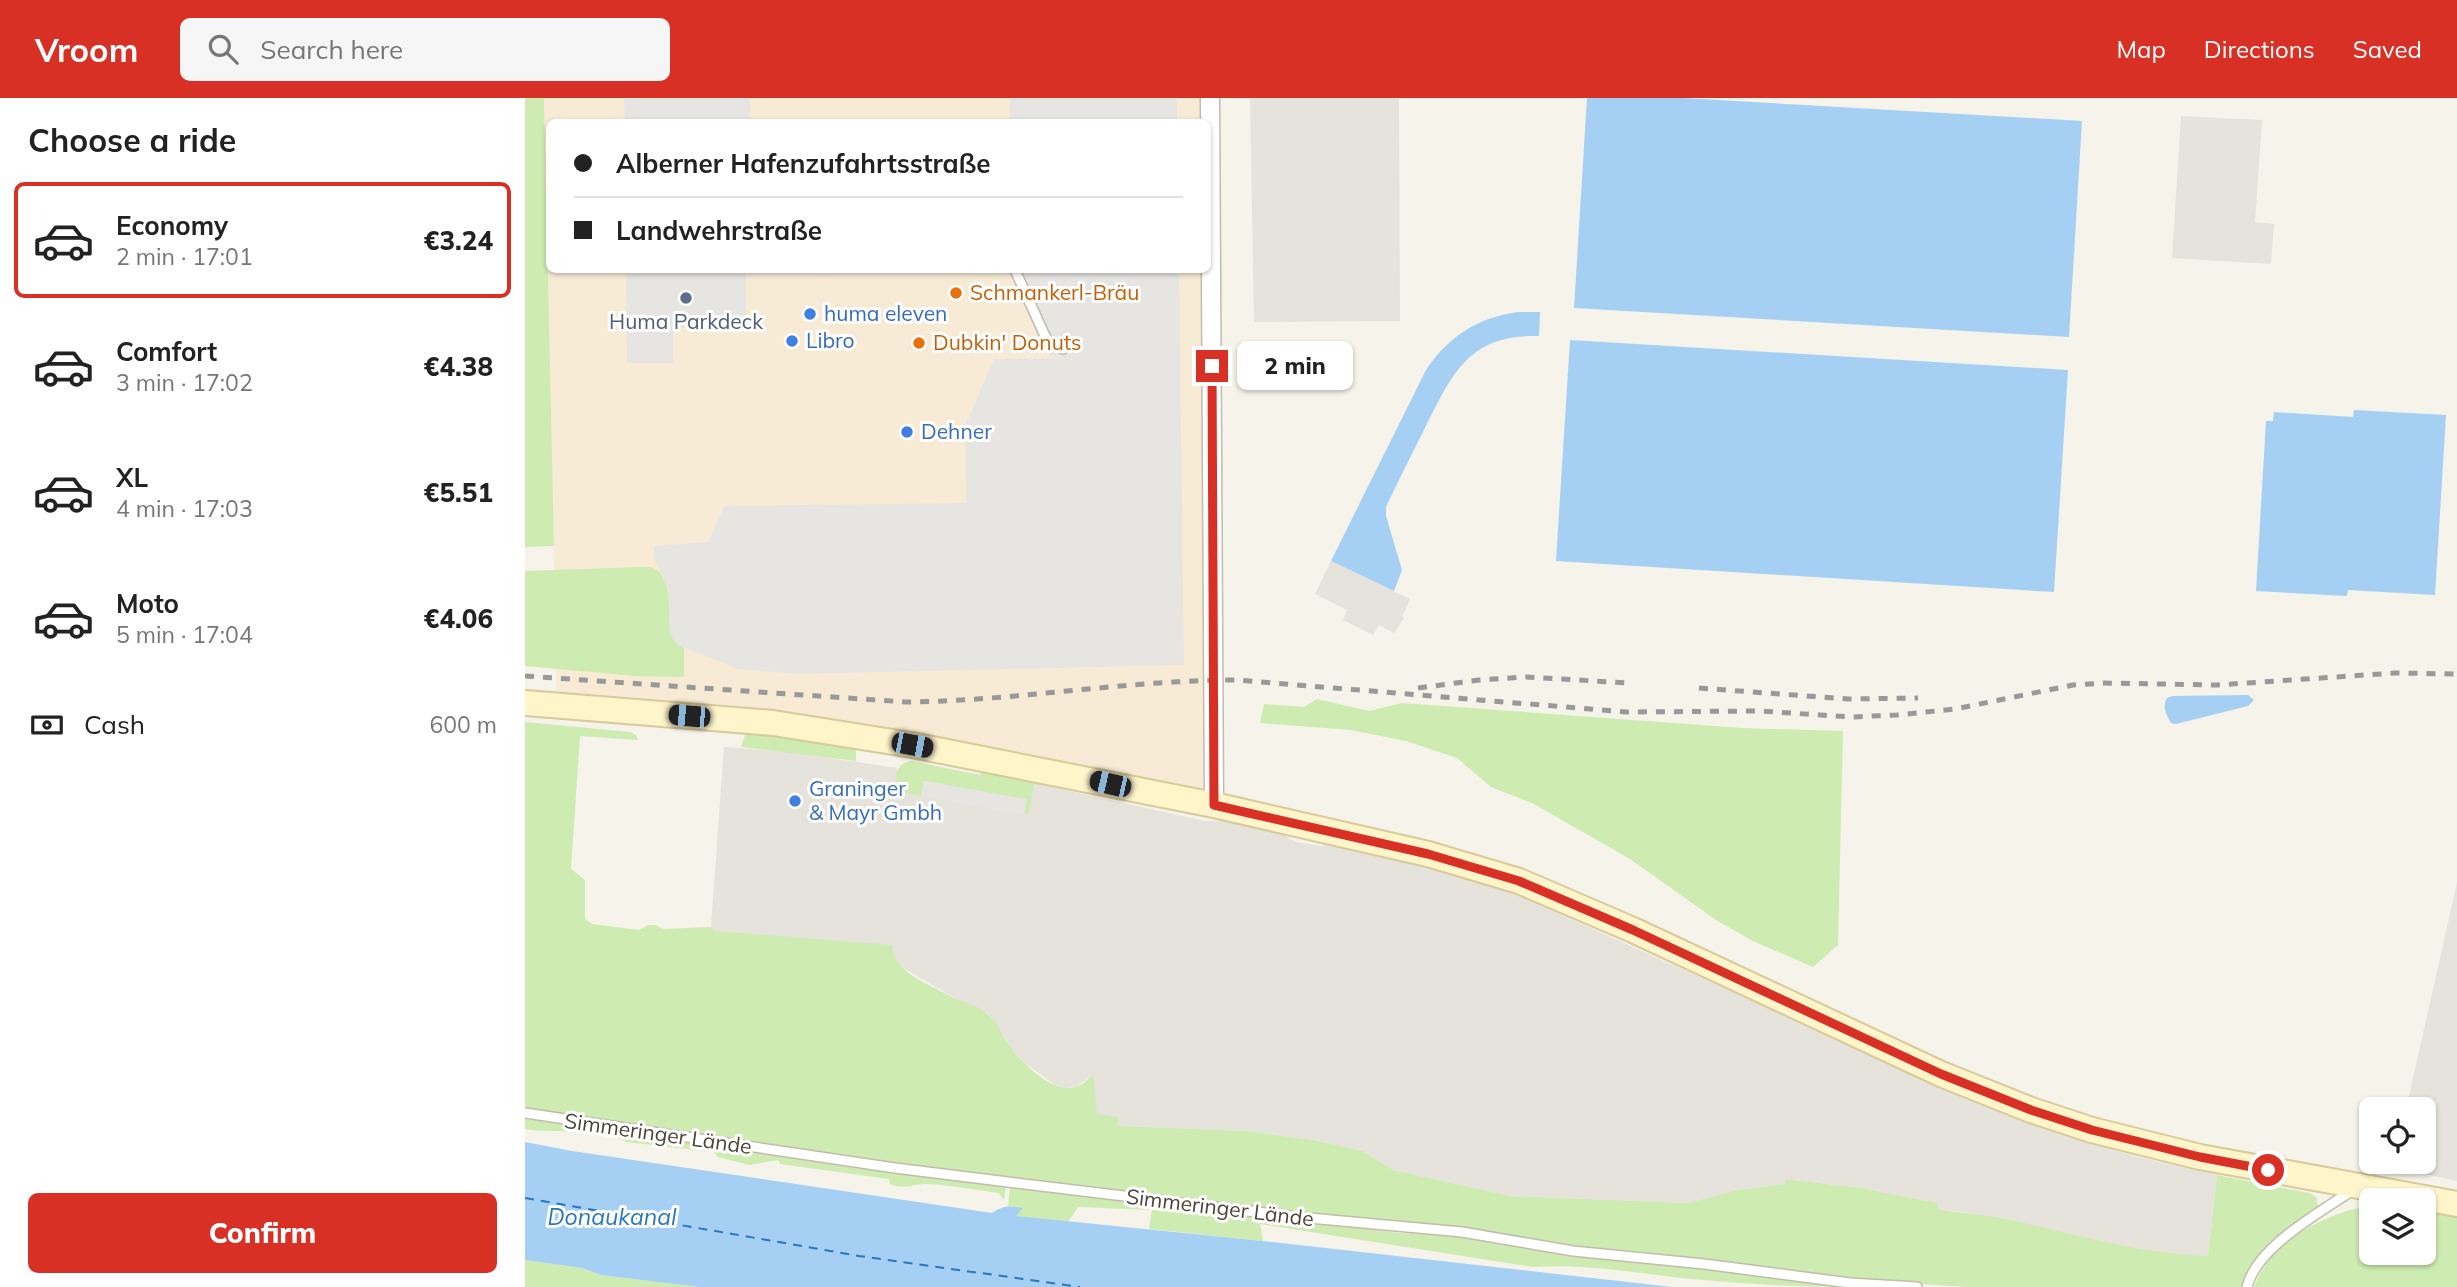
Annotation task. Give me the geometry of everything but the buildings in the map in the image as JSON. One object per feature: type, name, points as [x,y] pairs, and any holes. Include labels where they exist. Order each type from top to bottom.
[{"type":"street","points":[[1210,98],[1210,119]]},
{"type":"street","points":[[1211,273],[1214,805]]},
{"type":"street","points":[[525,703],[807,727],[939,750],[1214,805],[1428,854],[1519,881],[1642,934],[1941,1074],[2031,1110],[2092,1130],[2200,1157],[2457,1203]]},
{"type":"lane","points":[[1016,273],[1045,336],[1049,342],[1063,349]]},
{"type":"lane","name":"Simmeringer Lände","points":[[525,1113],[895,1168],[1022,1184],[1298,1217],[1462,1232],[1573,1251],[1692,1262],[1850,1283],[1917,1287]]},
{"type":"lane","points":[[2247,1287],[2259,1262],[2271,1248],[2358,1186]]},
{"type":"shaded area","points":[[544,98],[1210,98],[1210,119],[546,119],[546,191]]},
{"type":"shaded area","points":[[624,98],[750,98],[750,119],[625,119]]},
{"type":"shaded area","points":[[1010,98],[1177,98],[1177,119],[1010,119]]},
{"type":"shaded area","points":[[1250,98],[1399,98],[1400,321],[1254,322]]},
{"type":"shaded area","points":[[2181,116],[2262,120],[2255,222],[2274,224],[2271,264],[2172,258]]},
{"type":"shaded area","points":[[548,273],[1211,273],[1214,805],[1046,770],[557,705]]},
{"type":"shaded area","name":"Huma Parkdeck","points":[[626,273],[746,273],[746,326],[673,328],[673,363],[627,363]]},
{"type":"shaded area","points":[[1010,273],[1179,273],[1184,665],[797,674],[738,669],[678,645],[670,634],[668,589],[654,558],[654,546],[708,542],[725,506],[966,503],[965,426],[994,359],[1060,358],[1044,351]]},
{"type":"shaded area","points":[[1331,561],[1410,599],[1402,617],[1404,618],[1394,633],[1379,625],[1373,635],[1343,620],[1347,610],[1315,594]]},
{"type":"shaded area","points":[[724,747],[789,752],[897,768],[896,797],[902,792],[980,775],[1034,783],[1205,821],[1225,821],[1282,834],[1296,842],[1321,846],[1331,844],[1378,854],[1522,897],[1990,1108],[2086,1142],[2217,1175],[2208,1256],[2172,1255],[2072,1236],[2004,1218],[1937,1209],[1938,1203],[1861,1188],[1785,1179],[1785,1184],[1733,1191],[1690,1203],[1510,1196],[1393,1170],[1363,1151],[1313,1140],[1247,1131],[1117,1126],[1097,1115],[1092,1075],[1076,1087],[1055,1085],[1024,1062],[988,1013],[960,1001],[898,965],[892,954],[715,931],[711,927]]},
{"type":"shaded area","points":[[924,781],[1027,799],[1024,815],[921,796]]},
{"type":"shaded area","points":[[2457,883],[2457,1181],[2425,1174],[2436,1174],[2436,1097],[2409,1097]]},
{"type":"green space","points":[[525,98],[544,98],[554,546],[525,547]]},
{"type":"green space","points":[[649,567],[662,575],[665,582],[673,639],[684,648],[684,677],[635,676],[525,666],[525,571]]},
{"type":"green space","points":[[1317,699],[1369,711],[1402,703],[1742,728],[1843,731],[1838,945],[1813,967],[1753,941],[1716,920],[1630,859],[1532,803],[1491,787],[1457,758],[1406,741],[1351,730],[1260,723],[1264,704],[1304,707]]},
{"type":"green space","points":[[525,722],[630,732],[636,735],[638,740],[580,736],[571,869],[585,880],[585,919],[592,924],[639,930],[648,925],[663,929],[711,927],[715,931],[892,945],[898,962],[913,976],[989,1015],[1016,1053],[1048,1082],[1067,1088],[1076,1087],[1093,1074],[1097,1114],[1118,1117],[1118,1126],[1247,1131],[1313,1140],[1363,1151],[1393,1170],[1510,1196],[1689,1203],[1733,1191],[1785,1184],[1785,1179],[1861,1188],[1938,1203],[1938,1209],[1999,1217],[2106,1242],[2208,1256],[2217,1175],[2309,1193],[2316,1197],[2318,1207],[2270,1242],[2254,1261],[2242,1287],[1967,1287],[1858,1280],[881,1161],[555,1115],[525,1108]]},
{"type":"green space","points":[[752,731],[853,744],[856,761],[741,747],[745,735]]},
{"type":"green space","points":[[906,762],[980,775],[983,770],[1030,778],[1034,783],[1029,813],[1024,815],[1027,800],[924,781],[921,796],[903,792],[902,796],[896,797],[898,769]]},
{"type":"green space","points":[[525,1117],[848,1167],[1006,1186],[1004,1200],[999,1193],[922,1184],[899,1187],[890,1184],[889,1179],[780,1164],[778,1160],[749,1165],[718,1157],[714,1152],[627,1142],[602,1134],[525,1129]]},
{"type":"green space","points":[[1010,1186],[1400,1233],[1462,1236],[1567,1255],[1676,1264],[1857,1287],[1791,1286],[1589,1268],[1532,1267],[1260,1224],[1263,1241],[1149,1229],[1152,1210],[1078,1207],[1068,1222],[1014,1216],[1022,1208],[1008,1206]]},
{"type":"green space","points":[[2359,1208],[2359,1265],[2436,1265],[2436,1211],[2457,1215],[2457,1287],[2254,1287],[2262,1270],[2287,1243],[2318,1223]]},
{"type":"green space","points":[[525,1260],[582,1268],[601,1275],[699,1287],[525,1287]]},
{"type":"water","points":[[1587,98],[1684,98],[2082,121],[2069,337],[1574,308]]},
{"type":"water","points":[[1518,312],[1540,312],[1539,336],[1515,337],[1495,342],[1465,361],[1444,391],[1386,507],[1386,516],[1402,570],[1394,591],[1331,561],[1426,370],[1435,358],[1465,330],[1490,319]]},
{"type":"water","points":[[1570,340],[2068,370],[2054,592],[1556,561]]},
{"type":"water","points":[[2354,410],[2446,415],[2435,595],[2348,590],[2347,596],[2256,591],[2266,421],[2273,421],[2274,412],[2353,417]]},
{"type":"water","points":[[2248,695],[2254,700],[2248,706],[2176,724],[2171,723],[2165,710],[2167,698],[2172,696]]},
{"type":"water","name":"Donaukanal","points":[[525,1142],[992,1213],[1004,1207],[1014,1207],[1023,1208],[1016,1216],[1672,1287],[699,1287],[601,1275],[582,1268],[525,1260]]},
{"type":"ferry route","points":[[525,1198],[859,1256],[1080,1287]]},
{"type":"railway","points":[[525,676],[906,702],[989,698],[1154,683],[1237,680],[1626,712],[1760,711],[1851,717],[1955,709],[2073,685],[2217,685],[2395,673],[2457,674]]},
{"type":"railway","points":[[1418,688],[1526,677],[1629,683]]},
{"type":"railway","points":[[1699,688],[1848,699],[1918,698]]},
{"type":"place","name":"Schmankerl-Bräu","points":[[956,293]]},
{"type":"place","name":"Huma Parkdeck","points":[[686,298]]},
{"type":"place","name":"huma eleven","points":[[810,314]]},
{"type":"place","name":"Libro","points":[[792,341]]},
{"type":"place","name":"Dubkin' Donuts","points":[[919,343]]},
{"type":"place","name":"Dehner","points":[[907,432]]},
{"type":"place","name":"Graninger & Mayr Gmbh","points":[[795,801]]},
{"type":"route","points":[[1212,366],[1214,805],[1428,854],[1519,881],[1633,930],[1941,1074],[2031,1110],[2092,1130],[2200,1157],[2268,1170]]}]
